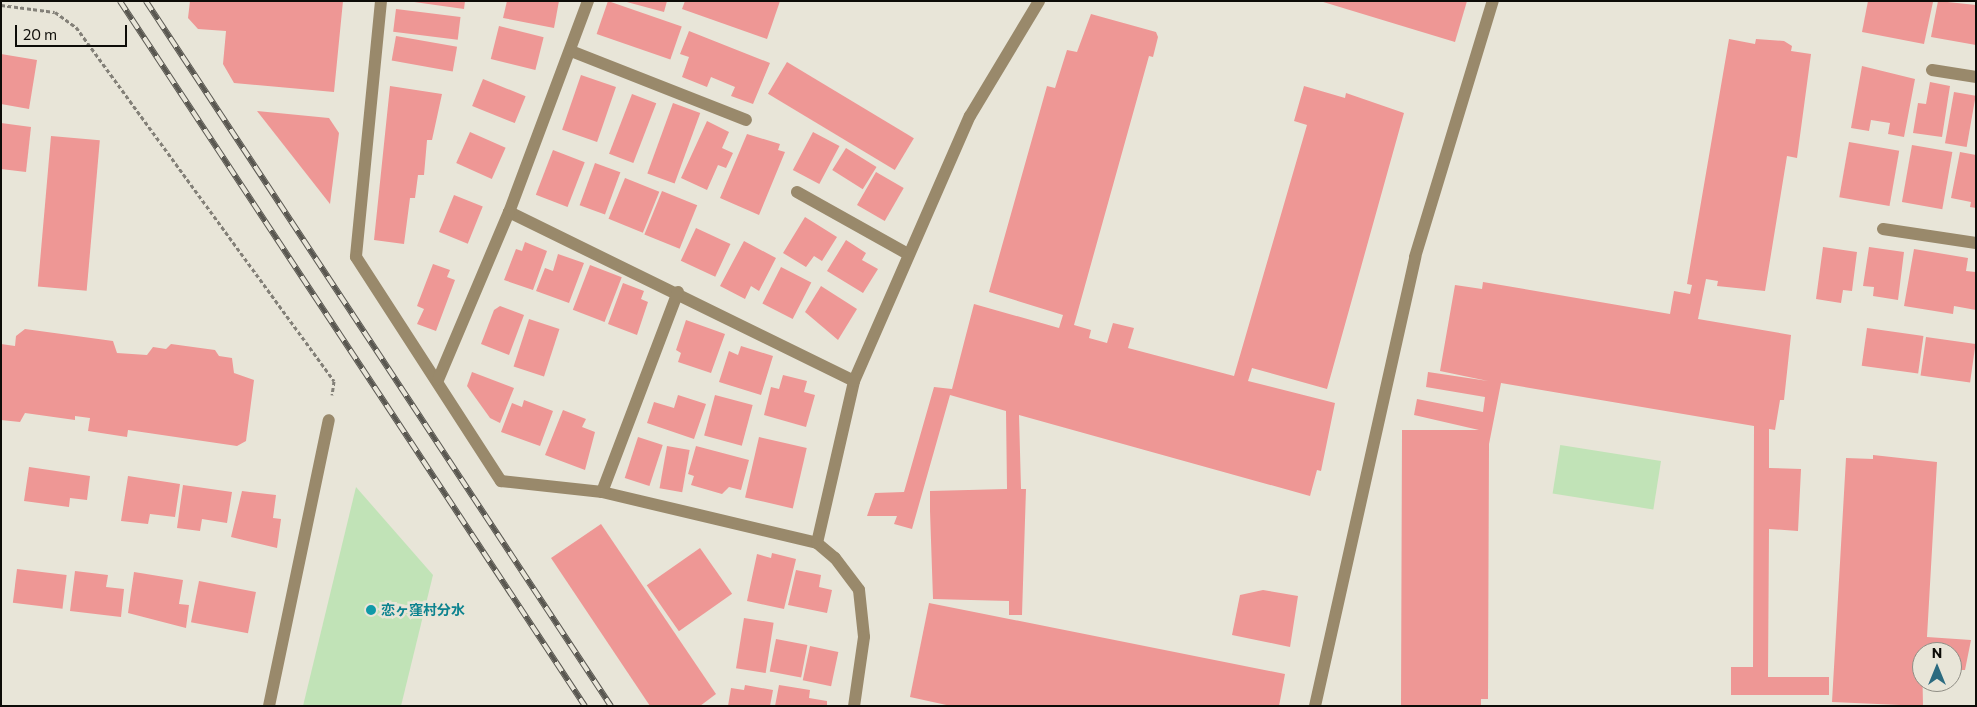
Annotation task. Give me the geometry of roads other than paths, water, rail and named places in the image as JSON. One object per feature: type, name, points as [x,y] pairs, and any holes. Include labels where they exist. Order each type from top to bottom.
[{"type":"street","points":[[381,1],[356,257],[438,380],[501,481],[602,492],[817,542],[835,558],[859,590],[864,637],[854,706]]},
{"type":"street","points":[[438,380],[509,212],[571,51],[588,1]]},
{"type":"street","points":[[817,542],[854,381],[970,116],[1039,1]]},
{"type":"street","points":[[1315,706],[1415,257],[1493,1]]},
{"type":"street","points":[[571,51],[746,120]]},
{"type":"street","points":[[1932,70],[1976,77]]},
{"type":"street","points":[[797,192],[908,254]]},
{"type":"street","points":[[509,212],[678,292],[854,381]]},
{"type":"street","points":[[1884,229],[1976,244]]},
{"type":"street","points":[[602,492],[678,292]]},
{"type":"street","points":[[269,706],[329,420]]},
{"type":"railway","points":[[120,1],[585,706]]},
{"type":"railway","points":[[146,1],[611,706]]},
{"type":"place","name":"恋ヶ窪村分水","points":[[371,610]]}]
